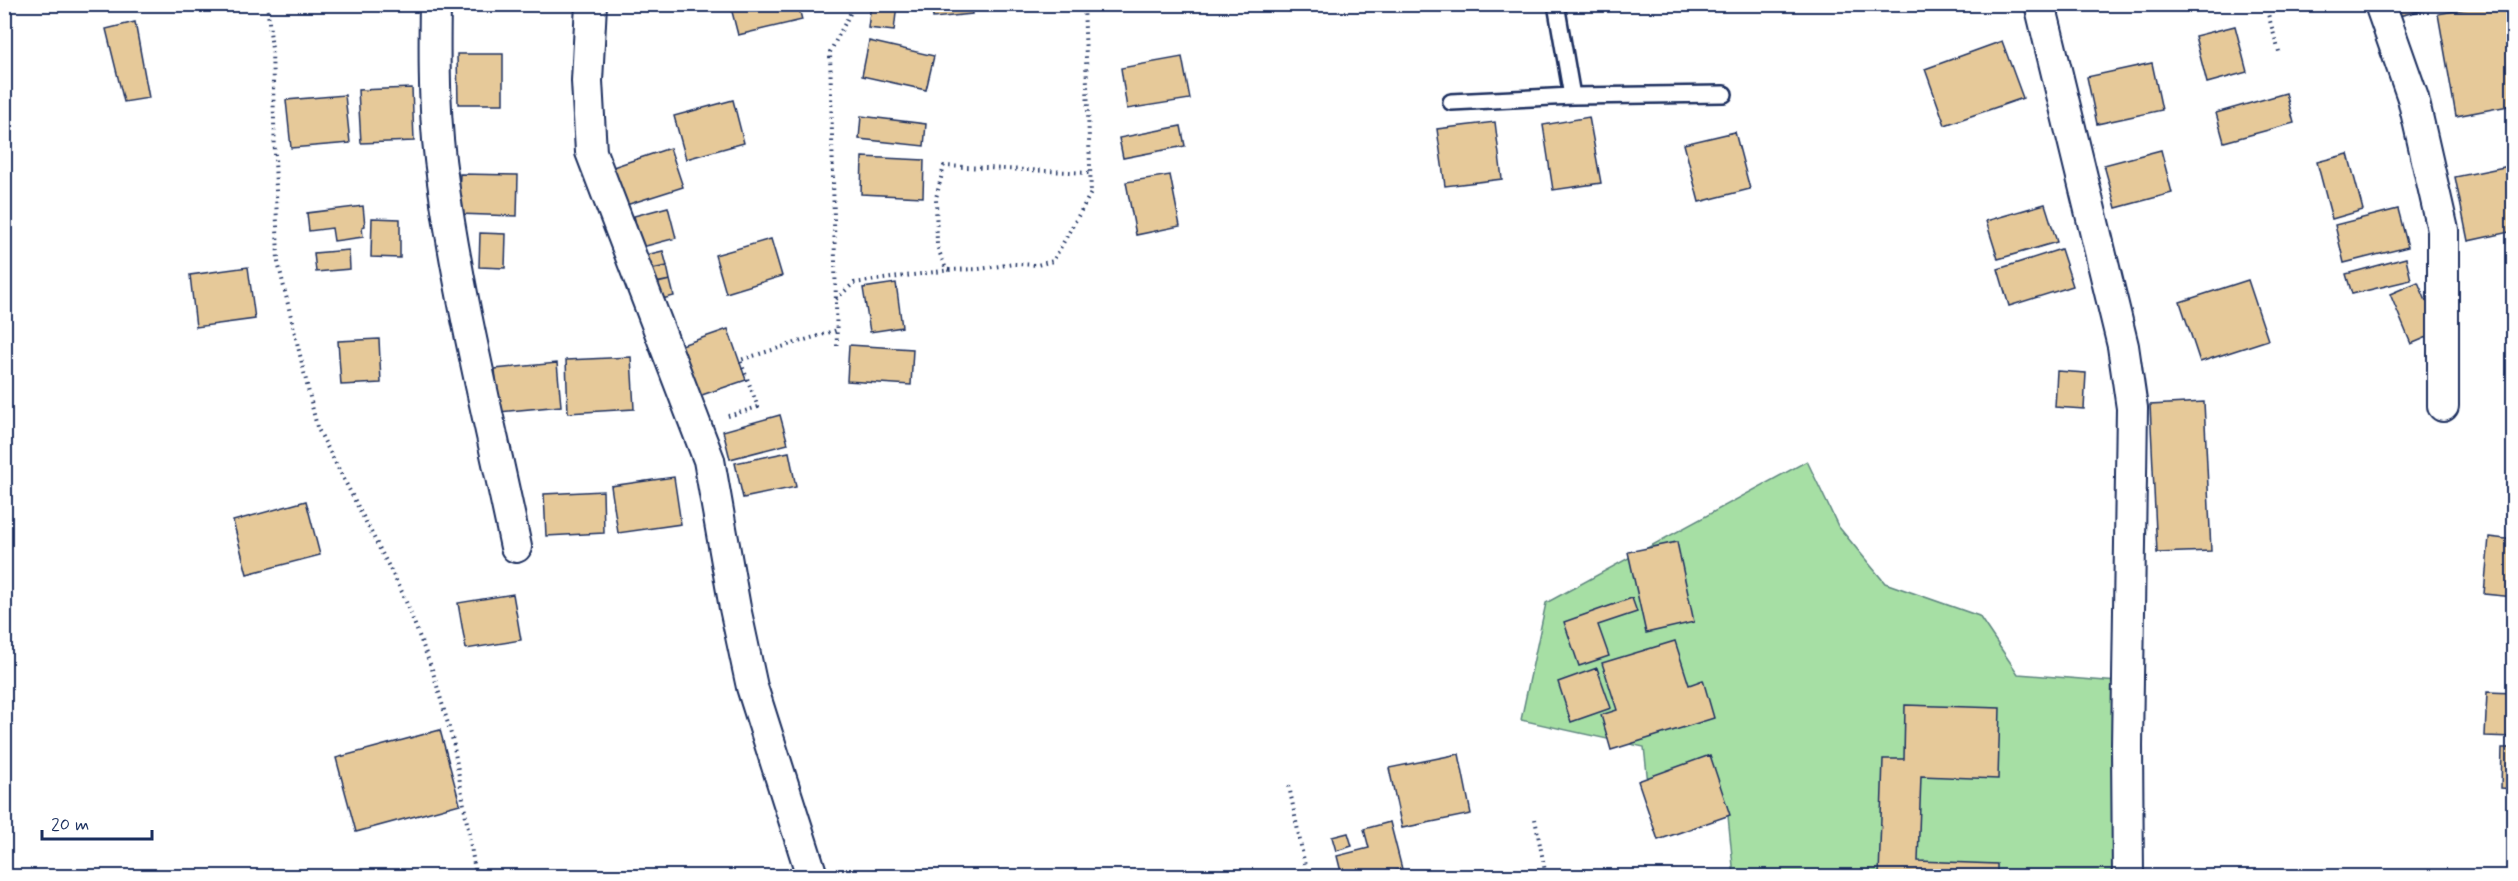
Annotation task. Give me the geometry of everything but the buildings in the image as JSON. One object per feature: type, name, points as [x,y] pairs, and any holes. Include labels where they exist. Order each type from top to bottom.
[{"type":"street","points":[[435,4],[436,108],[442,180],[458,272],[516,547]]},
{"type":"street","points":[[591,4],[587,81],[591,152],[709,460],[735,608],[752,687],[812,876]]},
{"type":"street","points":[[2040,4],[2123,346],[2132,408],[2127,746],[2128,876]]},
{"type":"street","points":[[2380,4],[2413,99],[2443,230],[2443,406]]},
{"type":"lane","points":[[1556,4],[1572,96]]},
{"type":"lane","points":[[1451,102],[1572,96],[1724,94]]},
{"type":"path","points":[[267,4],[272,49],[278,262],[318,427],[403,594],[432,669],[453,741],[476,876]]},
{"type":"path","points":[[837,346],[830,52],[855,4]]},
{"type":"path","points":[[836,299],[854,283],[950,270],[1014,264],[1037,265],[1053,261],[1091,192],[1084,4]]},
{"type":"path","points":[[2265,4],[2280,55]]},
{"type":"path","points":[[950,270],[946,269],[937,246],[936,198],[944,166],[1089,173]]},
{"type":"path","points":[[695,425],[758,408],[740,360],[837,330]]},
{"type":"path","points":[[1289,786],[1307,876]]},
{"type":"path","points":[[1535,819],[1546,876]]},
{"type":"green space","points":[[1807,461],[1838,526],[1885,583],[1979,616],[2018,674],[2118,682],[2115,876],[1734,876],[1727,806],[1650,801],[1644,747],[1521,720],[1546,603]]}]
